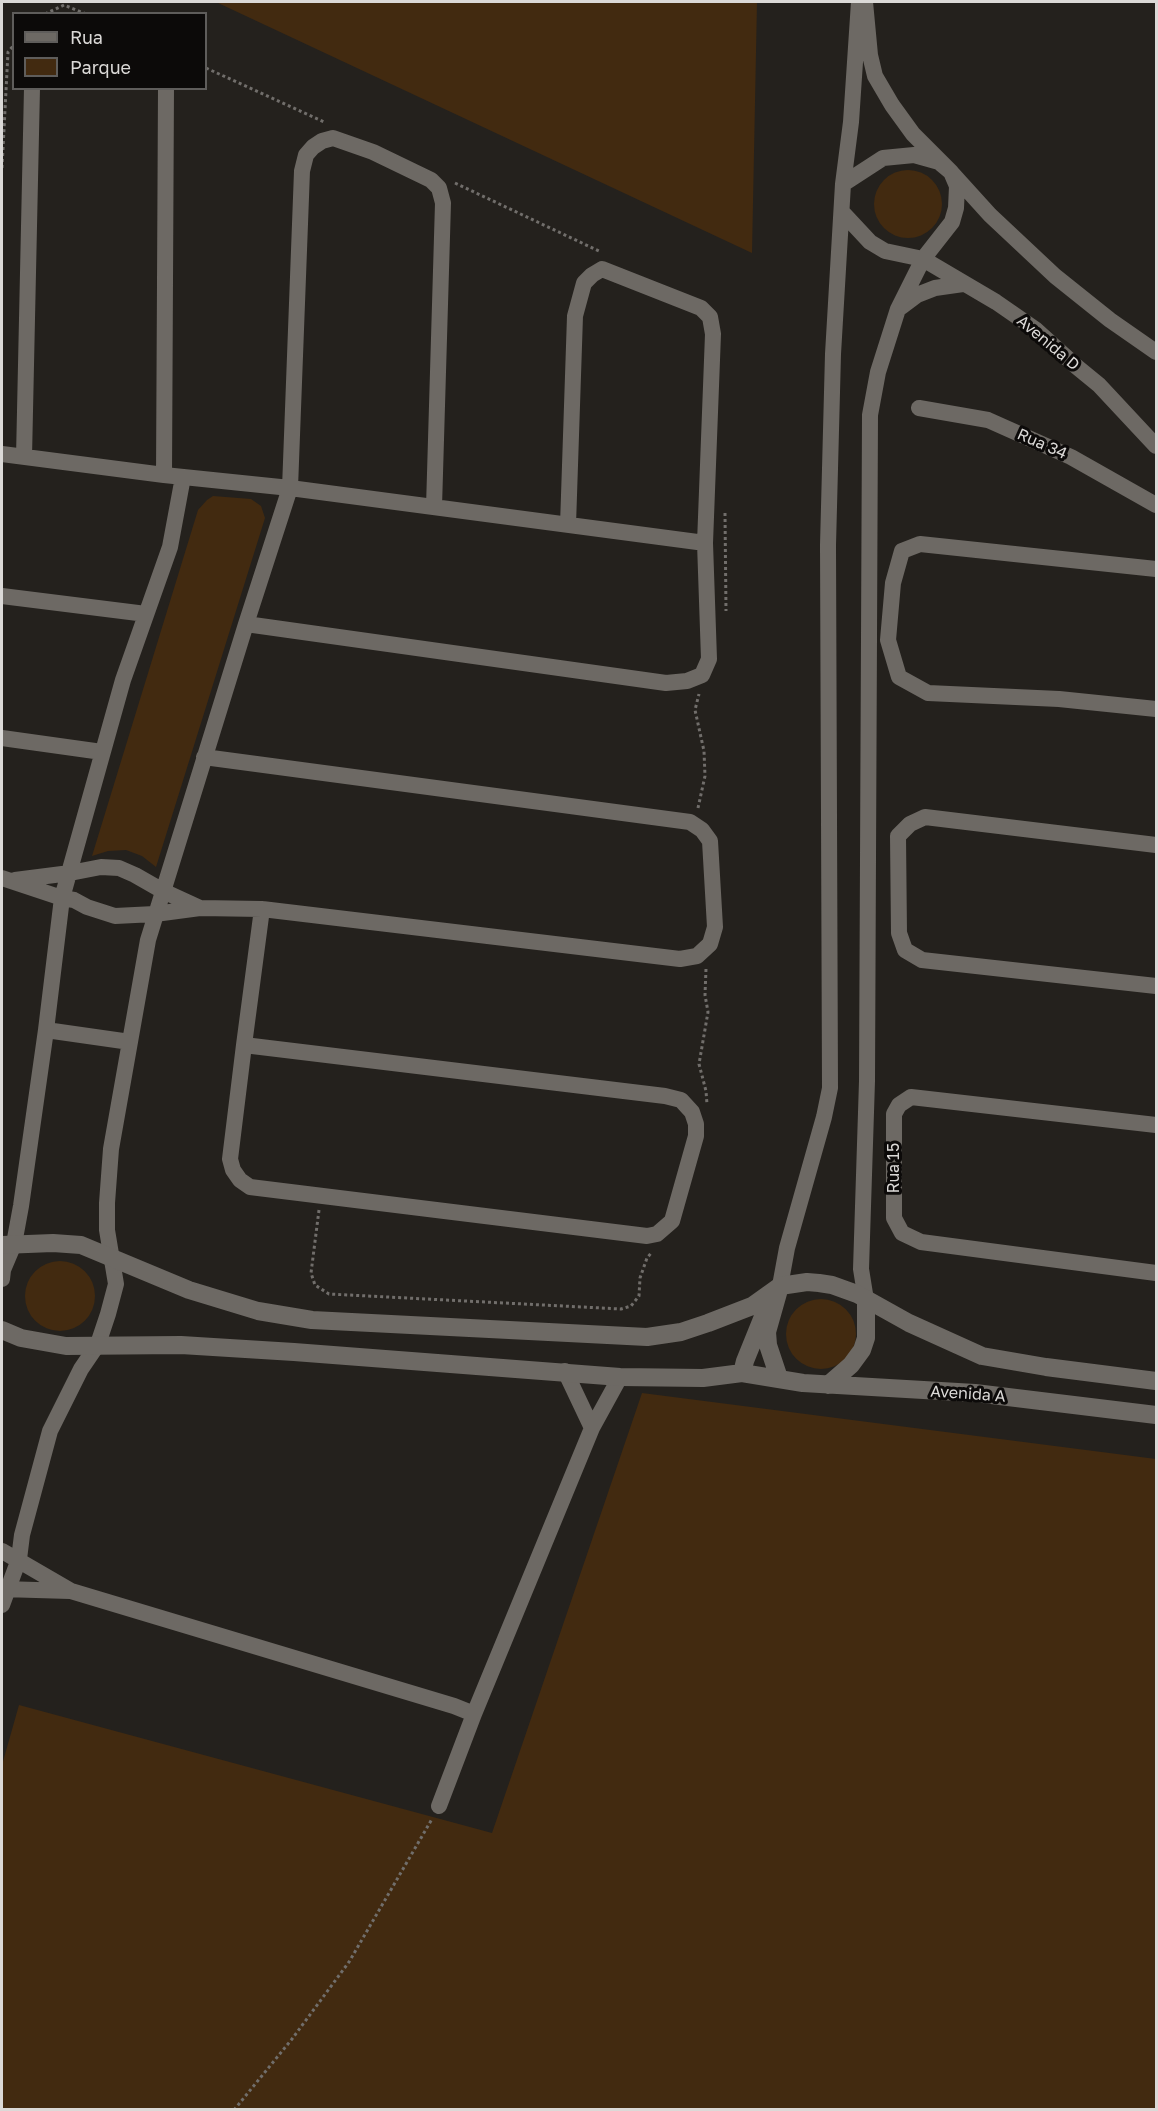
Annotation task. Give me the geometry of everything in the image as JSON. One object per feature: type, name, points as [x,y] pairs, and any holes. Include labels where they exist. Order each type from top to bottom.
[{"type":"main road","points":[[8,1245],[53,1243],[81,1245],[189,1290],[258,1311],[312,1320],[647,1337],[681,1332],[708,1323],[752,1306],[780,1286],[807,1282],[832,1285],[982,1356],[1156,1381]]},
{"type":"main road","points":[[742,1373],[761,1319],[780,1286]]},
{"type":"main road","points":[[779,1378],[768,1345],[767,1332],[780,1286]]},
{"type":"main road","points":[[828,1385],[851,1365],[862,1350],[866,1338],[867,1300]]},
{"type":"main road","name":"Avenida A","points":[[2,1330],[21,1338],[66,1346],[181,1345],[565,1371],[620,1377],[703,1378],[742,1373],[828,1385],[975,1393],[1156,1415]]},
{"type":"street","points":[[780,1286],[787,1248],[830,1088],[828,545],[833,354],[843,183],[851,122],[859,2]]},
{"type":"street","points":[[865,2],[870,55],[875,76],[913,134],[990,215],[1055,276],[1110,320],[1156,352]]},
{"type":"street","points":[[24,457],[32,90]]},
{"type":"street","points":[[164,475],[166,90]]},
{"type":"street","points":[[71,1591],[4,1594],[19,1559],[22,1536],[50,1431],[81,1369],[98,1344],[116,1284],[107,1230],[106,1203],[111,1149],[148,940],[290,488],[302,171],[306,155],[313,147],[333,138],[373,152],[431,180],[439,188],[443,203],[434,507]]},
{"type":"street","points":[[843,183],[883,158],[914,155],[939,162],[951,172],[957,186],[956,208],[952,222],[923,259],[898,309],[878,372],[870,415],[867,1081],[861,1269],[867,1300]]},
{"type":"street","points":[[842,212],[870,242],[885,251],[923,259]]},
{"type":"street","name":"Avenida D","points":[[923,259],[996,302],[1035,329],[1099,385],[1156,446]]},
{"type":"street","points":[[246,624],[666,683],[687,681],[702,675],[709,659],[705,543],[713,334],[710,317],[700,308],[602,269],[585,283],[580,293],[575,316],[568,525]]},
{"type":"street","points":[[898,309],[917,295],[935,288],[963,284]]},
{"type":"street","name":"Rua 34","points":[[919,408],[988,420],[1071,457],[1156,505]]},
{"type":"street","points":[[2,454],[164,475],[290,488],[705,543]]},
{"type":"street","points":[[2,1279],[46,1030],[62,898],[123,680],[170,547],[183,477]]},
{"type":"street","points":[[1156,569],[920,544],[902,551],[893,583],[888,640],[899,677],[928,693],[1059,699],[1156,709]]},
{"type":"street","points":[[2,596],[146,614]]},
{"type":"street","points":[[2,738],[102,752]]},
{"type":"street","points":[[6,879],[74,900],[115,916],[155,915],[200,908],[262,909],[680,959],[697,956],[710,944],[716,927],[710,841],[702,830],[690,822],[204,757]]},
{"type":"street","points":[[1156,845],[925,818],[910,824],[898,836],[899,933],[905,950],[922,960],[1156,986]]},
{"type":"street","points":[[6,879],[70,873],[101,867],[118,868],[200,908]]},
{"type":"street","points":[[244,1045],[665,1096],[681,1100],[692,1112],[696,1124],[696,1136],[672,1221],[657,1234],[647,1236],[250,1187],[240,1180],[233,1170],[230,1159],[244,1045],[262,909]]},
{"type":"street","points":[[46,1030],[130,1042]]},
{"type":"street","name":"Rua 15","points":[[1156,1125],[910,1097],[899,1105],[894,1114],[894,1218],[903,1233],[921,1242],[1156,1273]]},
{"type":"street","points":[[565,1371],[592,1428]]},
{"type":"street","points":[[439,1806],[474,1714],[592,1428],[620,1377]]},
{"type":"street","points":[[2,1551],[71,1591],[454,1706],[474,1714]]},
{"type":"path","points":[[49,12],[64,5],[81,12]]},
{"type":"path","points":[[2,168],[9,52],[12,48]]},
{"type":"path","points":[[697,814],[698,797],[705,776],[704,751],[695,710],[702,675]]},
{"type":"path","points":[[706,967],[705,995],[708,1012],[699,1064],[706,1090],[707,1113]]},
{"type":"path","points":[[321,1195],[311,1273],[315,1285],[329,1294],[621,1309],[631,1306],[639,1296],[640,1278],[647,1258],[657,1246]]},
{"type":"path","points":[[234,2109],[292,2039],[349,1962],[439,1806]]},
{"type":"green space","points":[[216,2],[757,2],[752,253]]},
{"type":"green space","points":[[908,170],[921,173],[932,180],[939,191],[942,204],[939,217],[932,228],[921,235],[908,238],[895,235],[884,228],[877,217],[874,204],[877,191],[884,180],[895,173]]},
{"type":"green space","points":[[213,496],[251,499],[261,506],[265,518],[156,867],[142,856],[126,850],[108,851],[92,856],[198,510]]},
{"type":"green space","points":[[60,1261],[73,1264],[85,1271],[92,1283],[95,1296],[92,1309],[85,1321],[73,1328],[60,1331],[47,1328],[35,1321],[28,1309],[25,1296],[28,1283],[35,1271],[47,1264]]},
{"type":"green space","points":[[828,1299],[841,1305],[850,1314],[854,1320],[856,1334],[854,1348],[846,1359],[835,1367],[814,1369],[796,1359],[788,1348],[786,1327],[796,1309],[807,1301]]},
{"type":"green space","points":[[642,1393],[1156,1459],[1156,2109],[2,2109],[2,1765],[19,1705],[492,1833]]}]
